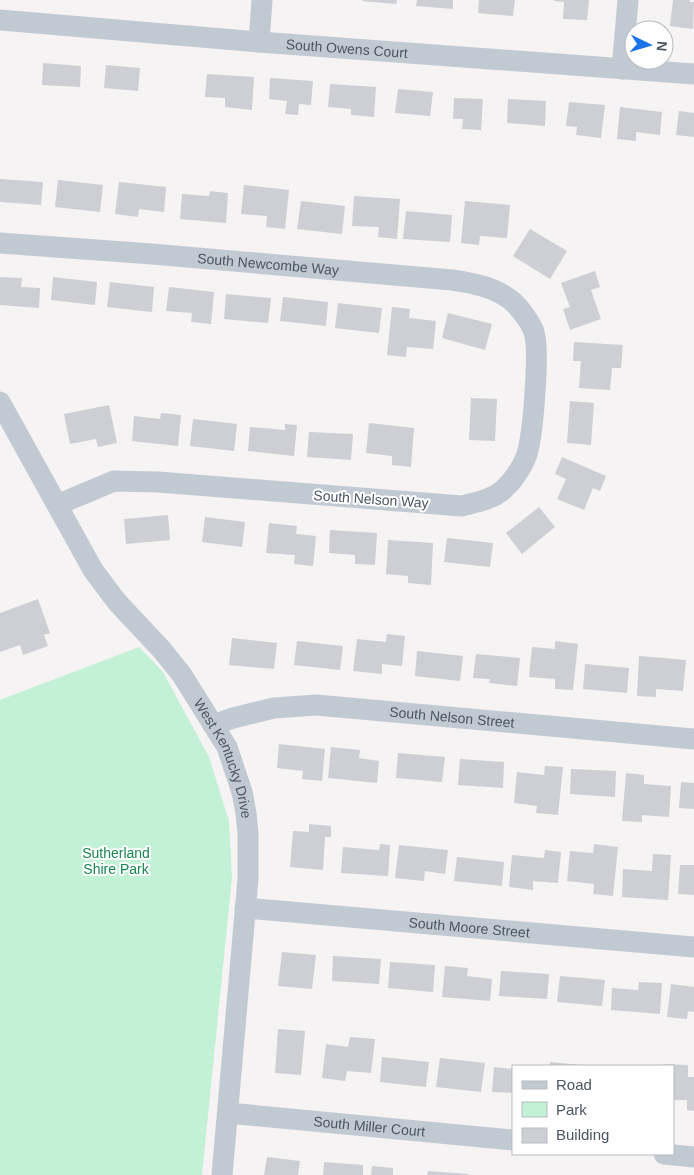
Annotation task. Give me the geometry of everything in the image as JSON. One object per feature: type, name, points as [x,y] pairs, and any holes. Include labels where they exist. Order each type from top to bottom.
[{"type":"street","points":[[259,42],[262,0]]},
{"type":"street","points":[[622,69],[628,0]]},
{"type":"street","name":"South Owens Court","points":[[0,20],[259,42],[694,74]]},
{"type":"street","name":"South Newcombe Way","points":[[0,243],[452,280],[478,284],[500,293],[513,302],[525,317]]},
{"type":"street","name":"South Nelson Way","points":[[57,505],[114,481],[158,482],[462,506],[490,499],[504,489],[517,472],[527,454],[534,410],[537,347],[534,332],[525,317]]},
{"type":"street","name":"West Kentucky Drive","points":[[0,402],[78,544],[105,587],[182,675],[227,747],[236,771],[246,813],[249,855],[222,1175]]},
{"type":"street","name":"South Nelson Street","points":[[213,725],[274,708],[316,705],[694,739]]},
{"type":"street","name":"South Moore Street","points":[[245,908],[694,947]]},
{"type":"street","name":"South Miller Court","points":[[228,1113],[512,1140]]},
{"type":"street","points":[[674,1155],[694,1156]]},
{"type":"green space","name":"Sutherland Shire Park","points":[[139,647],[163,672],[209,757],[229,821],[232,877],[202,1175],[0,1175],[0,700]]},
{"type":"building","points":[[363,0],[397,0],[396,4]]},
{"type":"building","points":[[417,0],[453,0],[453,9],[416,6]]},
{"type":"building","points":[[479,0],[515,0],[513,16],[478,13]]},
{"type":"building","points":[[554,0],[589,0],[587,20],[563,19],[564,2]]},
{"type":"building","points":[[673,0],[690,0],[690,2],[694,2],[693,29],[674,27],[674,20],[671,20]]},
{"type":"building","points":[[43,63],[81,66],[80,87],[42,85]]},
{"type":"building","points":[[106,65],[140,68],[138,91],[104,88]]},
{"type":"building","points":[[207,74],[254,77],[252,110],[225,107],[225,98],[205,97]]},
{"type":"building","points":[[270,78],[313,81],[311,105],[299,104],[298,115],[285,114],[287,101],[269,99]]},
{"type":"building","points":[[330,84],[376,87],[374,117],[351,115],[351,109],[328,107]]},
{"type":"building","points":[[398,89],[433,92],[430,116],[395,113]]},
{"type":"building","points":[[454,98],[483,99],[481,130],[462,129],[463,119],[453,119]]},
{"type":"building","points":[[508,99],[546,101],[545,126],[507,123]]},
{"type":"building","points":[[569,102],[605,105],[601,138],[576,135],[577,127],[566,126]]},
{"type":"building","points":[[620,107],[662,112],[660,135],[636,132],[636,141],[617,139]]},
{"type":"building","points":[[679,111],[694,113],[694,137],[676,135]]},
{"type":"building","points":[[0,179],[43,182],[41,205],[0,202]]},
{"type":"building","points":[[58,180],[103,185],[100,212],[55,207]]},
{"type":"building","points":[[119,182],[166,187],[164,212],[139,209],[138,217],[115,214]]},
{"type":"building","points":[[244,185],[289,190],[285,229],[266,227],[267,216],[241,214]]},
{"type":"building","points":[[210,191],[228,193],[226,223],[180,219],[182,194],[209,196]]},
{"type":"building","points":[[354,196],[400,199],[397,239],[378,237],[379,227],[352,226]]},
{"type":"building","points":[[301,201],[345,206],[342,234],[297,229]]},
{"type":"building","points":[[465,201],[510,205],[507,238],[480,236],[479,245],[461,243]]},
{"type":"building","points":[[406,211],[452,215],[450,242],[403,239]]},
{"type":"building","points":[[530,229],[567,251],[550,279],[513,256]]},
{"type":"building","points":[[595,271],[600,287],[591,290],[601,319],[570,330],[563,309],[570,307],[561,283]]},
{"type":"building","points":[[0,277],[22,278],[21,287],[40,288],[39,308],[0,305]]},
{"type":"building","points":[[53,277],[97,282],[95,305],[51,300]]},
{"type":"building","points":[[110,282],[154,287],[152,312],[107,307]]},
{"type":"building","points":[[169,287],[214,292],[211,324],[191,322],[192,313],[166,311]]},
{"type":"building","points":[[226,294],[271,298],[268,323],[224,319]]},
{"type":"building","points":[[283,297],[328,302],[326,326],[280,321]]},
{"type":"building","points":[[338,303],[382,308],[379,333],[335,328]]},
{"type":"building","points":[[392,307],[410,309],[409,318],[436,321],[433,349],[407,347],[406,357],[387,355]]},
{"type":"building","points":[[448,313],[492,324],[485,350],[442,338]]},
{"type":"building","points":[[574,342],[623,345],[621,368],[612,368],[610,390],[579,388],[581,361],[573,361]]},
{"type":"building","points":[[471,398],[497,399],[495,441],[469,440]]},
{"type":"building","points":[[570,401],[594,403],[591,445],[567,443]]},
{"type":"building","points":[[109,405],[117,443],[98,447],[96,439],[70,444],[64,414]]},
{"type":"building","points":[[161,413],[181,415],[178,446],[132,441],[134,416],[160,419]]},
{"type":"building","points":[[193,419],[237,424],[234,451],[190,446]]},
{"type":"building","points":[[369,423],[414,428],[411,467],[392,465],[392,456],[366,453]]},
{"type":"building","points":[[285,424],[297,425],[294,456],[248,451],[250,427],[285,430]]},
{"type":"building","points":[[309,432],[353,434],[351,460],[307,457]]},
{"type":"building","points":[[562,457],[606,476],[600,491],[593,488],[584,510],[557,499],[566,479],[555,474]]},
{"type":"building","points":[[539,507],[555,527],[522,554],[506,533]]},
{"type":"building","points":[[168,515],[170,540],[126,544],[124,519]]},
{"type":"building","points":[[205,517],[245,522],[242,547],[202,542]]},
{"type":"building","points":[[269,523],[297,526],[296,534],[316,536],[313,566],[294,564],[295,555],[266,553]]},
{"type":"building","points":[[330,530],[377,533],[375,565],[355,564],[355,555],[329,553]]},
{"type":"building","points":[[447,538],[493,543],[490,567],[444,562]]},
{"type":"building","points":[[388,540],[433,543],[431,585],[408,583],[408,576],[386,574]]},
{"type":"building","points":[[38,599],[50,633],[44,635],[48,646],[23,655],[20,645],[0,652],[0,613]]},
{"type":"building","points":[[387,634],[405,636],[402,666],[382,664],[382,674],[353,671],[357,639],[386,642]]},
{"type":"building","points":[[232,638],[277,643],[274,669],[229,665]]},
{"type":"building","points":[[297,641],[343,646],[340,670],[294,665]]},
{"type":"building","points":[[555,641],[578,644],[573,690],[555,689],[555,679],[529,677],[532,647],[555,649]]},
{"type":"building","points":[[417,651],[463,656],[460,681],[415,676]]},
{"type":"building","points":[[476,654],[520,658],[517,686],[489,683],[490,679],[473,678]]},
{"type":"building","points":[[639,656],[686,660],[683,691],[656,689],[656,697],[637,696]]},
{"type":"building","points":[[585,664],[629,668],[627,693],[583,689]]},
{"type":"building","points":[[279,744],[325,749],[322,781],[302,779],[303,771],[277,768]]},
{"type":"building","points":[[331,747],[360,750],[359,758],[379,761],[377,783],[328,778]]},
{"type":"building","points":[[398,753],[445,757],[442,782],[396,778]]},
{"type":"building","points":[[460,759],[504,762],[503,788],[458,785]]},
{"type":"building","points":[[545,766],[563,767],[558,815],[536,813],[537,806],[514,803],[517,772],[544,775]]},
{"type":"building","points":[[571,769],[616,771],[615,797],[570,794]]},
{"type":"building","points":[[626,773],[644,775],[644,784],[671,786],[669,817],[642,815],[642,822],[622,821]]},
{"type":"building","points":[[681,782],[694,783],[694,809],[679,808]]},
{"type":"building","points":[[309,824],[331,826],[331,837],[325,837],[323,870],[290,867],[293,831],[309,832]]},
{"type":"building","points":[[380,844],[390,845],[388,876],[341,873],[343,847],[379,850]]},
{"type":"building","points":[[594,844],[618,847],[613,896],[593,894],[594,884],[567,881],[570,851],[593,853]]},
{"type":"building","points":[[399,845],[448,850],[445,874],[425,871],[424,881],[395,878]]},
{"type":"building","points":[[545,850],[561,852],[558,883],[533,881],[533,890],[509,887],[512,855],[544,858]]},
{"type":"building","points":[[653,854],[671,855],[668,900],[622,897],[623,869],[652,871]]},
{"type":"building","points":[[457,857],[504,862],[502,886],[454,881]]},
{"type":"building","points":[[680,865],[694,865],[694,895],[678,894]]},
{"type":"building","points":[[282,952],[316,955],[312,989],[278,986]]},
{"type":"building","points":[[333,956],[381,959],[379,984],[332,981]]},
{"type":"building","points":[[390,962],[435,965],[433,992],[388,988]]},
{"type":"building","points":[[445,966],[468,968],[467,976],[492,979],[490,1001],[442,997]]},
{"type":"building","points":[[501,971],[549,974],[547,999],[499,996]]},
{"type":"building","points":[[560,976],[605,980],[602,1006],[557,1002]]},
{"type":"building","points":[[639,982],[662,983],[660,1014],[611,1010],[612,988],[638,990]]},
{"type":"building","points":[[671,984],[694,987],[694,1012],[688,1011],[687,1019],[667,1017]]},
{"type":"building","points":[[278,1029],[305,1031],[301,1075],[275,1073]]},
{"type":"building","points":[[350,1037],[375,1039],[371,1073],[347,1071],[345,1081],[322,1078],[326,1044],[348,1047]]},
{"type":"building","points":[[382,1057],[429,1062],[426,1087],[380,1082]]},
{"type":"building","points":[[440,1058],[485,1063],[481,1092],[436,1087]]},
{"type":"building","points":[[550,1062],[582,1065],[550,1065]]},
{"type":"building","points":[[663,1064],[688,1065],[688,1077],[694,1077],[694,1111],[687,1110],[687,1100],[674,1100],[674,1065]]},
{"type":"building","points":[[494,1067],[512,1069],[512,1093],[492,1092]]},
{"type":"building","points":[[267,1157],[300,1161],[298,1175],[264,1175]]},
{"type":"building","points":[[324,1162],[363,1165],[363,1175],[323,1175]]},
{"type":"building","points":[[372,1166],[393,1168],[393,1175],[371,1175]]},
{"type":"building","points":[[428,1171],[468,1174],[468,1175],[427,1175]]}]
